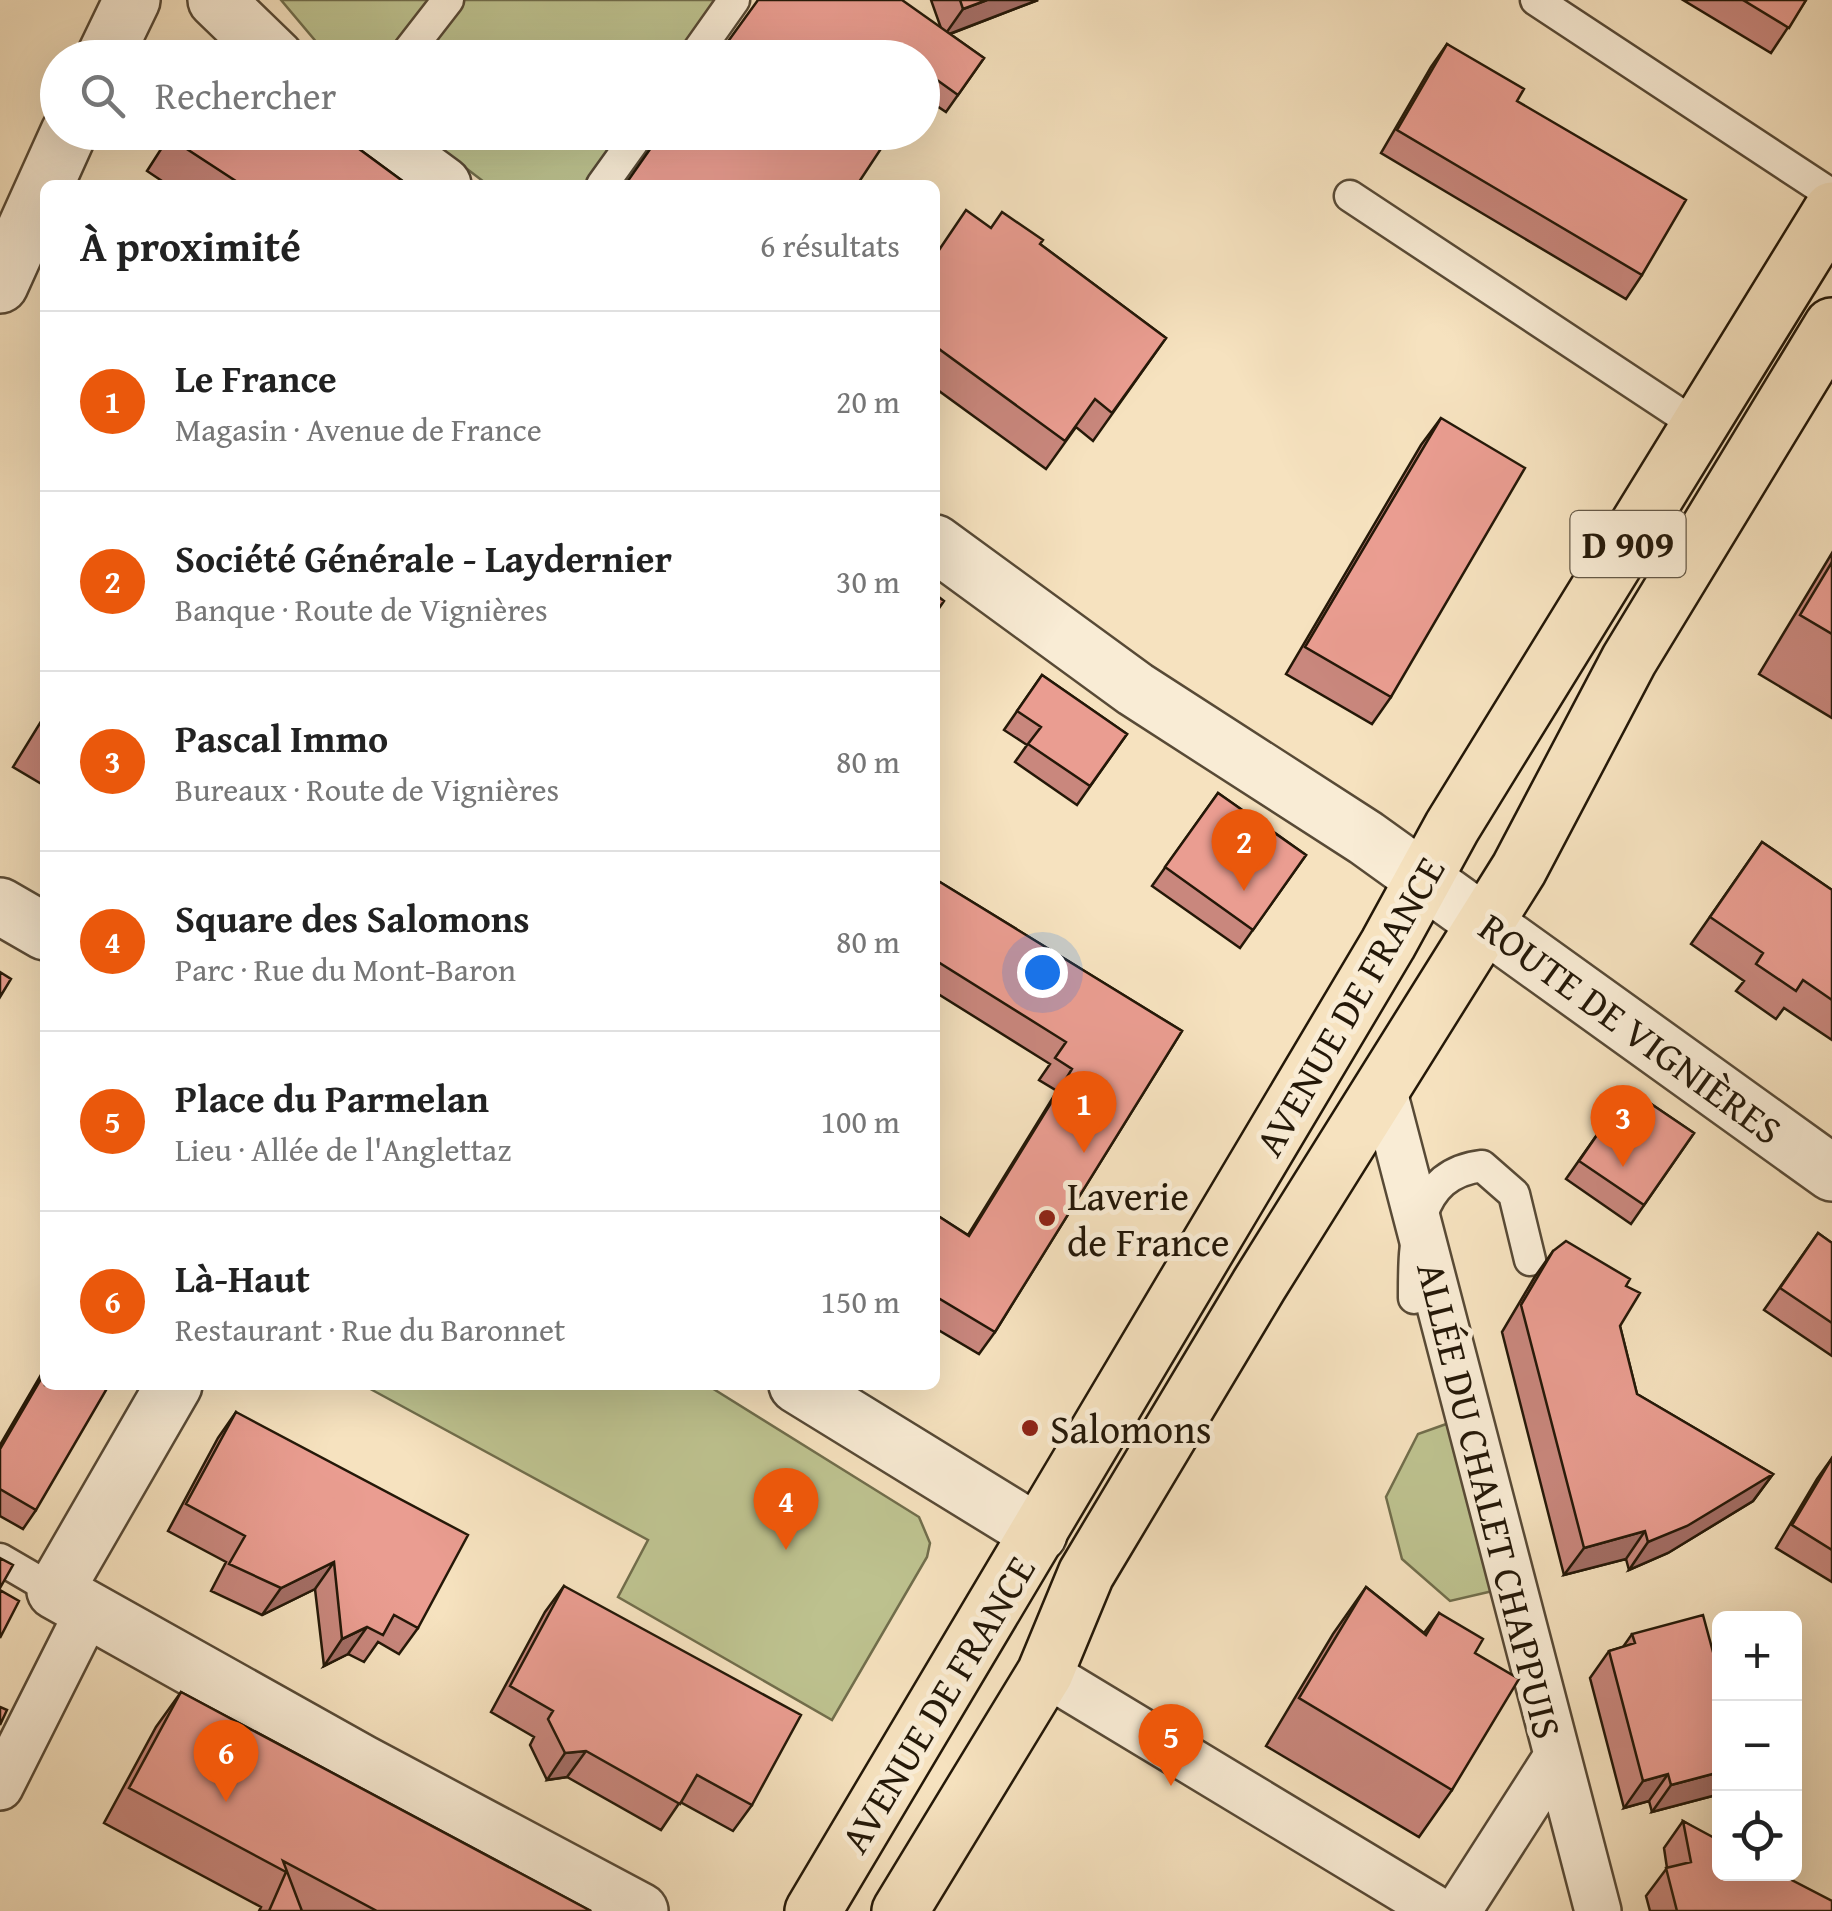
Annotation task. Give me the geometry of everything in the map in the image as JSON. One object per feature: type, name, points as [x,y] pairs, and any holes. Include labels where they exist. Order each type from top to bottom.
[{"type":"main road","name":"AVENUE DE FRANCE","points":[[813,1911],[1040,1534],[1424,879],[1832,210]]},
{"type":"main road","name":"AVENUE DE FRANCE","points":[[900,1911],[1045,1672],[1086,1574],[1519,869],[1629,660],[1832,326]]},
{"type":"street","points":[[113,40],[132,0]]},
{"type":"street","points":[[216,0],[257,40]]},
{"type":"street","points":[[52,180],[63,150]]},
{"type":"street","points":[[395,150],[436,180]]},
{"type":"street","points":[[0,284],[38,222]]},
{"type":"street","name":"ROUTE DE VIGNIÈRES","points":[[940,548],[1135,689],[1424,879],[1832,1173]]},
{"type":"street","points":[[0,906],[40,929]]},
{"type":"street","name":"ALLÉE DU CHALET CHAPPUIS","points":[[1382,1088],[1598,1911]]},
{"type":"street","points":[[0,1787],[72,1601],[172,1390]]},
{"type":"street","points":[[805,1390],[1040,1534]]},
{"type":"street","points":[[72,1601],[362,1764],[640,1911]]},
{"type":"street","points":[[1045,1672],[1439,1911]]},
{"type":"street","points":[[1458,1911],[1556,1758]]},
{"type":"lane","points":[[417,40],[448,0]]},
{"type":"lane","points":[[706,40],[734,0]]},
{"type":"lane","points":[[1536,0],[1832,195]]},
{"type":"lane","points":[[606,180],[627,150]]},
{"type":"lane","points":[[1350,196],[1700,428]]},
{"type":"lane","points":[[1414,1298],[1418,1217],[1445,1180],[1466,1168],[1482,1166],[1514,1194],[1530,1260]]},
{"type":"lane","points":[[0,1559],[72,1601]]},
{"type":"green space","points":[[281,0],[717,0],[689,40],[315,40]]},
{"type":"green space","points":[[442,150],[612,150],[591,180],[481,180]]},
{"type":"green space","points":[[372,1390],[715,1390],[919,1517],[930,1543],[927,1557],[832,1720],[618,1597],[648,1540]]},
{"type":"green space","points":[[1452,1422],[1497,1590],[1450,1601],[1402,1559],[1386,1497],[1418,1434]]},
{"type":"building","points":[[758,0],[902,0],[984,58],[958,95],[940,82],[940,40],[729,40]]},
{"type":"building","points":[[960,0],[987,0],[963,9]]},
{"type":"building","points":[[1743,0],[1806,0],[1789,28]]},
{"type":"building","points":[[1447,44],[1524,89],[1517,101],[1686,200],[1642,275],[1397,130]]},
{"type":"building","points":[[188,150],[360,150],[401,180],[234,180]]},
{"type":"building","points":[[649,150],[880,150],[860,180],[628,180]]},
{"type":"building","points":[[966,210],[991,228],[1002,212],[1166,338],[1112,413],[1095,399],[1065,441],[940,350],[940,249]]},
{"type":"building","points":[[1441,418],[1525,468],[1391,697],[1305,647]]},
{"type":"building","points":[[1832,562],[1832,634],[1800,615]]},
{"type":"building","points":[[1042,675],[1127,734],[1090,786],[1028,744],[1041,727],[1017,711]]},
{"type":"building","points":[[1218,793],[1306,855],[1253,930],[1165,867]]},
{"type":"building","points":[[1762,842],[1832,890],[1832,1000],[1803,980],[1796,991],[1756,964],[1763,953],[1710,917]]},
{"type":"building","points":[[940,882],[1182,1031],[995,1332],[940,1299],[940,1217],[969,1236],[1072,1069],[1055,1058],[1066,1042],[940,963]]},
{"type":"building","points":[[0,972],[11,979],[0,997]]},
{"type":"building","points":[[1629,1089],[1694,1133],[1644,1205],[1579,1161]]},
{"type":"building","points":[[1818,1233],[1832,1243],[1832,1323],[1780,1288]]},
{"type":"building","points":[[1566,1241],[1630,1279],[1626,1286],[1640,1293],[1620,1326],[1637,1394],[1773,1474],[1687,1526],[1648,1542],[1645,1531],[1584,1548],[1521,1305],[1553,1251]]},
{"type":"building","points":[[40,1381],[40,1390],[106,1390],[36,1510],[0,1489],[0,1449]]},
{"type":"building","points":[[236,1412],[468,1535],[418,1628],[394,1615],[383,1635],[367,1627],[342,1639],[334,1562],[281,1588],[229,1564],[245,1536],[186,1504]]},
{"type":"building","points":[[1832,1458],[1832,1550],[1792,1525]]},
{"type":"building","points":[[0,1558],[13,1565],[0,1588]]},
{"type":"building","points":[[564,1586],[801,1715],[752,1805],[697,1775],[680,1804],[586,1751],[565,1753],[548,1719],[553,1711],[510,1686]]},
{"type":"building","points":[[1366,1587],[1426,1635],[1439,1613],[1483,1639],[1475,1653],[1519,1679],[1452,1790],[1299,1698]]},
{"type":"building","points":[[0,1590],[19,1601],[0,1638]]},
{"type":"building","points":[[1703,1615],[1712,1648],[1712,1774],[1671,1785],[1668,1774],[1643,1781],[1609,1651],[1635,1643],[1632,1634]]},
{"type":"building","points":[[181,1692],[591,1911],[377,1911],[283,1861],[302,1911],[269,1911],[286,1872],[129,1788]]},
{"type":"building","points":[[0,1707],[7,1710],[0,1725]]},
{"type":"building","points":[[1683,1821],[1712,1837],[1712,1881],[1793,1881],[1832,1901],[1832,1911],[1677,1911],[1666,1868],[1691,1862]]},
{"type":"place","name":"Société Générale - Laydernier","points":[[1244,891]]},
{"type":"place","name":"Le France","points":[[1084,1153]]},
{"type":"place","name":"Pascal Immo","points":[[1623,1167]]},
{"type":"place","name":"Laverie de France","points":[[1047,1218]]},
{"type":"place","name":"Salomons","points":[[1030,1428]]},
{"type":"place","name":"Square des Salomons","points":[[786,1550]]},
{"type":"place","name":"Place du Parmelan","points":[[1171,1786]]},
{"type":"place","name":"Là-Haut","points":[[226,1802]]}]
